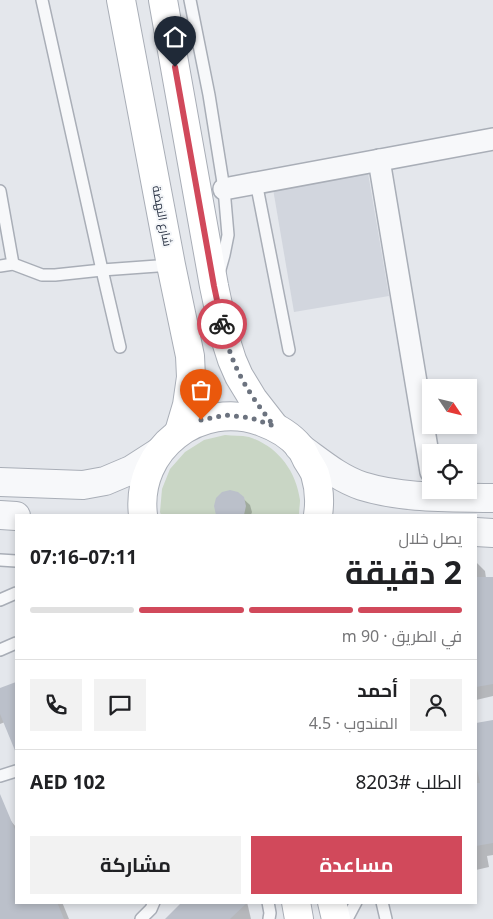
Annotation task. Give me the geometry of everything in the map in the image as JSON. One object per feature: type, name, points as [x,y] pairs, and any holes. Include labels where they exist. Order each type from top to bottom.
[{"type":"main road","name":"شارع النهضة","points":[[121,0],[191,363],[187,405],[179,432]]},
{"type":"main road","points":[[163,0],[225,338],[239,376],[253,399],[274,426]]},
{"type":"main road","points":[[143,514],[141,502],[146,476],[159,452],[179,432],[201,420],[226,415],[251,418],[274,426],[299,447],[314,473],[320,503],[318,514]]},
{"type":"main road","points":[[296,904],[299,919]]},
{"type":"main road","points":[[332,904],[336,919]]},
{"type":"street","points":[[224,189],[493,139]]},
{"type":"street","points":[[378,160],[427,444]]},
{"type":"street","points":[[299,447],[339,475],[361,485],[397,494],[422,489]]},
{"type":"street","points":[[0,482],[82,485],[105,481],[131,470],[159,452]]},
{"type":"street","points":[[477,495],[493,498]]},
{"type":"street","points":[[0,514],[15,516]]},
{"type":"street","points":[[477,532],[493,533]]},
{"type":"lane","points":[[42,0],[120,347]]},
{"type":"lane","points":[[190,0],[209,95],[224,189],[228,235],[214,286]]},
{"type":"lane","points":[[256,182],[289,350]]},
{"type":"lane","points":[[0,191],[13,264]]},
{"type":"lane","points":[[0,266],[13,264],[42,275],[54,275],[171,265]]},
{"type":"lane","points":[[0,560],[15,560]]},
{"type":"lane","points":[[0,600],[15,593]]},
{"type":"lane","points":[[0,650],[15,643]]},
{"type":"lane","points":[[0,776],[15,771]]},
{"type":"lane","points":[[141,919],[153,904]]},
{"type":"lane","points":[[268,904],[269,919]]},
{"type":"lane","points":[[347,919],[355,904]]},
{"type":"lane","points":[[382,904],[386,919]]},
{"type":"shaded area","points":[[367,167],[389,296],[294,312],[272,183]]},
{"type":"green space","points":[[225,435],[246,436],[268,446],[284,461],[294,479],[300,500],[299,514],[161,514],[162,489],[170,469],[185,452],[204,440]]},
{"type":"building","points":[[230,490],[238,492],[244,497],[246,506],[244,514],[216,514],[214,506],[216,498],[222,492]]},
{"type":"building","points":[[477,577],[493,577],[493,684],[477,687]]},
{"type":"building","points":[[15,682],[15,751],[0,714],[0,688]]},
{"type":"building","points":[[493,720],[493,843],[477,846],[477,783],[480,783],[477,769],[477,723]]},
{"type":"building","points":[[0,794],[15,830],[15,904],[58,904],[64,919],[0,919]]},
{"type":"building","points":[[180,904],[246,904],[230,919],[165,919]]},
{"type":"way so far","points":[[201,420],[226,415],[251,418],[274,426],[253,399],[239,376],[232,360],[222,324]]},
{"type":"route","points":[[175,67],[222,324]]}]
